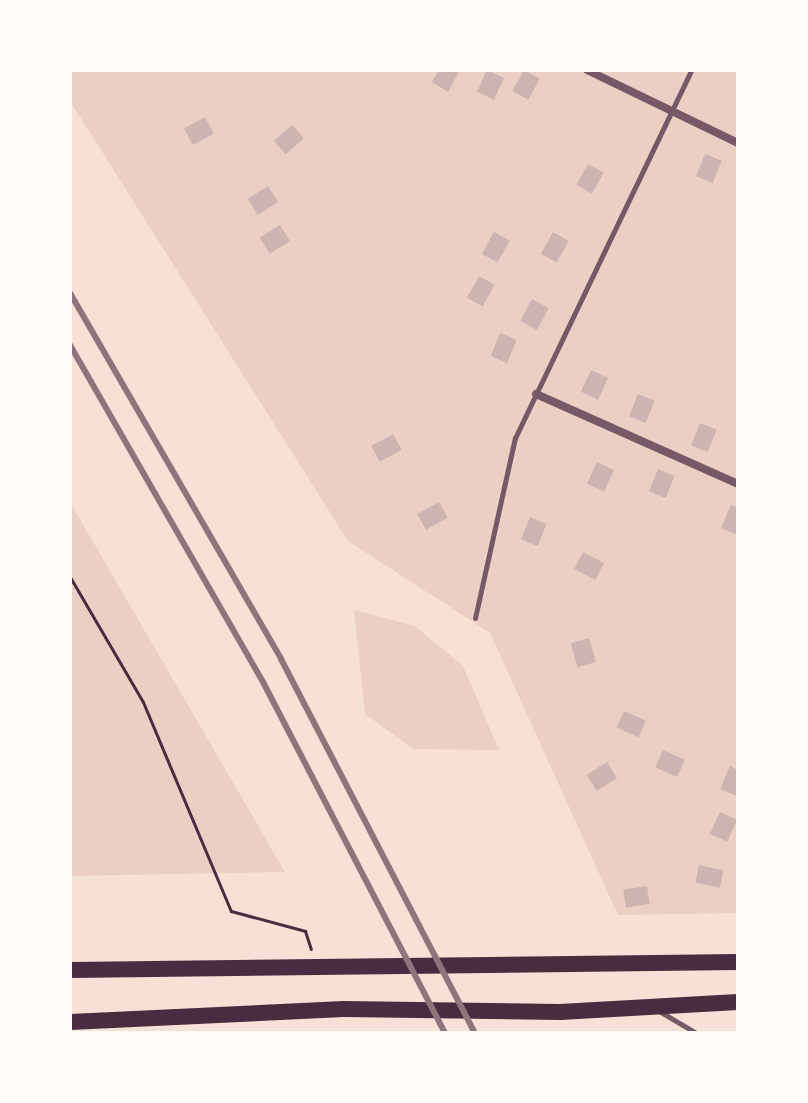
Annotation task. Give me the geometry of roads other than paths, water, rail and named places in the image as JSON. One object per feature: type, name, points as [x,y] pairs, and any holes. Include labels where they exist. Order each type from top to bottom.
[{"type":"highway","points":[[70,970],[556,967],[738,962]]},
{"type":"highway","points":[[70,1022],[344,1009],[560,1012],[738,1002]]},
{"type":"street","points":[[587,70],[738,143]]},
{"type":"street","points":[[536,394],[738,484]]},
{"type":"lane","points":[[475,618],[515,438],[691,70]]},
{"type":"lane","points":[[647,1005],[696,1033]]},
{"type":"railway","points":[[70,293],[281,659],[475,1033]]},
{"type":"railway","points":[[70,345],[263,682],[445,1033]]}]
